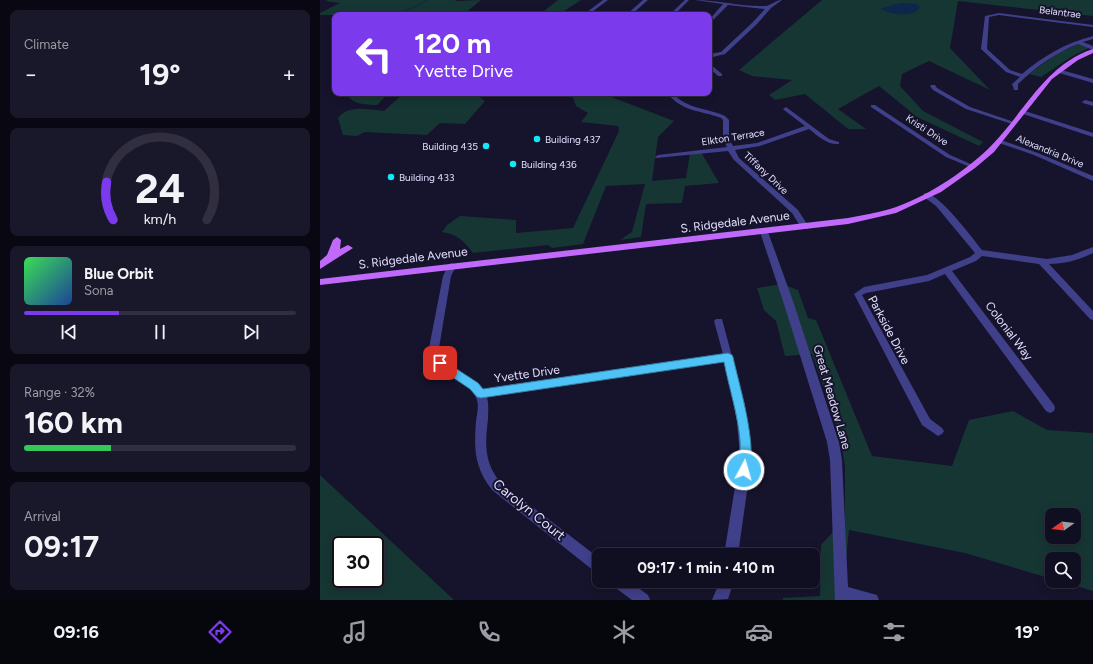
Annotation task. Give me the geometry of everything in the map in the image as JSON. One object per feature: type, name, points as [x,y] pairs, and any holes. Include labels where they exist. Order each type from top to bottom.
[{"type":"main road","name":"S. Ridgedale Avenue","points":[[320,282],[764,232],[873,216],[906,206],[927,195],[972,166],[998,141],[1040,89],[1058,71],[1076,59],[1093,51]]},
{"type":"main road","points":[[331,257],[337,240]]},
{"type":"main road","points":[[320,266],[331,257],[348,248]]},
{"type":"street","points":[[590,12],[606,0]]},
{"type":"street","points":[[632,12],[646,0]]},
{"type":"street","points":[[674,12],[687,0]]},
{"type":"street","points":[[697,0],[768,8]]},
{"type":"street","points":[[712,55],[723,53],[755,23],[768,8],[780,0]]},
{"type":"street","points":[[712,20],[727,3]]},
{"type":"street","name":"Belantrae","points":[[1022,76],[1008,71],[984,49],[986,16],[999,14],[1093,26]]},
{"type":"street","points":[[1016,89],[1015,84],[1022,76],[1047,56],[1093,37]]},
{"type":"street","points":[[1079,42],[1093,46]]},
{"type":"street","points":[[712,68],[720,75]]},
{"type":"street","points":[[1058,71],[1093,81]]},
{"type":"street","points":[[933,86],[935,89],[968,108],[1014,123]]},
{"type":"street","name":"Tiffany Drive","points":[[672,96],[676,101],[688,108],[723,117],[726,120],[726,139],[730,148],[741,164],[795,212],[805,227]]},
{"type":"street","points":[[1085,102],[1093,104]]},
{"type":"street","name":"Kristi Drive","points":[[873,106],[948,156],[972,166]]},
{"type":"street","points":[[786,109],[827,140],[837,143]]},
{"type":"street","points":[[1022,112],[1093,135]]},
{"type":"street","name":"Elkton Terrace","points":[[658,157],[762,144],[809,127]]},
{"type":"street","name":"Alexandria Drive","points":[[998,141],[1036,154],[1093,179]]},
{"type":"street","points":[[927,195],[939,204],[980,253],[990,253],[1042,262],[1070,260],[1093,250]]},
{"type":"street","name":"Great Meadow Lane","points":[[764,232],[788,301],[833,442],[836,460],[841,596]]},
{"type":"street","name":"Parkside Drive","points":[[938,431],[926,422],[858,294],[864,290],[920,281],[973,259],[980,253]]},
{"type":"street","points":[[1042,262],[1093,317]]},
{"type":"street","name":"Yvette Drive","points":[[452,266],[447,276],[434,353],[436,359],[443,366],[474,386],[481,394],[728,357]]},
{"type":"street","name":"Colonial Way","points":[[947,271],[1050,408]]},
{"type":"street","points":[[719,322],[744,430],[746,456],[732,548]]},
{"type":"street","name":"Carolyn Court","points":[[481,394],[484,407],[480,446],[481,457],[489,477],[496,486],[592,561]]},
{"type":"street","points":[[627,588],[643,600]]},
{"type":"street","points":[[719,600],[725,588]]},
{"type":"street","points":[[841,596],[872,600]]},
{"type":"green space","points":[[481,0],[467,12],[332,12],[332,15],[320,15],[320,13],[340,3],[325,1]]},
{"type":"green space","points":[[558,0],[581,0],[563,12],[543,12]]},
{"type":"green space","points":[[822,0],[1093,0],[1093,16],[958,1],[950,48],[990,90],[929,61],[902,74],[900,86],[923,111],[983,142],[979,146],[917,117],[879,86],[838,109],[866,129],[848,129],[805,94],[775,100],[769,95],[792,80],[752,76],[739,70]]},
{"type":"green space","points":[[1078,44],[1089,48],[1071,57],[1041,77],[1029,74],[1058,53]]},
{"type":"green space","points":[[386,96],[377,105],[355,102],[348,97]]},
{"type":"green space","points":[[401,96],[479,96],[485,101],[465,124],[440,123],[427,135],[365,132],[357,136],[343,135],[338,118],[348,111],[353,109],[366,109],[384,111]]},
{"type":"green space","points":[[572,96],[609,96],[674,121],[658,137],[652,181],[686,178],[690,153],[701,152],[719,183],[685,186],[682,203],[646,204],[641,237],[620,240],[632,232],[645,184],[606,186],[583,244],[552,248],[548,245],[473,253],[456,236],[442,232],[447,225],[460,216],[516,220],[516,233],[573,228],[619,131],[618,126],[581,122],[588,113],[576,106]]},
{"type":"green space","points":[[782,284],[798,290],[808,318],[816,320],[872,456],[952,466],[969,420],[1013,411],[1047,430],[1093,433],[1093,591],[1081,587],[1081,552],[1045,552],[1045,577],[965,553],[849,530],[842,600],[783,600],[783,598],[820,596],[821,545],[845,519],[845,466],[840,436],[812,354],[785,356],[776,321],[764,310],[757,288]]},
{"type":"green space","points":[[320,475],[454,600],[320,600]]},
{"type":"water","points":[[895,4],[917,4],[920,7],[917,11],[907,14],[895,14],[880,9]]},
{"type":"waterway","points":[[399,12],[416,7],[427,0]]},
{"type":"place","name":"Building 437","points":[[537,139]]},
{"type":"place","name":"Building 435","points":[[486,146]]},
{"type":"place","name":"Building 436","points":[[513,164]]},
{"type":"place","name":"Building 433","points":[[391,177]]},
{"type":"route","points":[[440,363],[474,386],[481,394],[728,357],[746,440],[744,470]]}]
